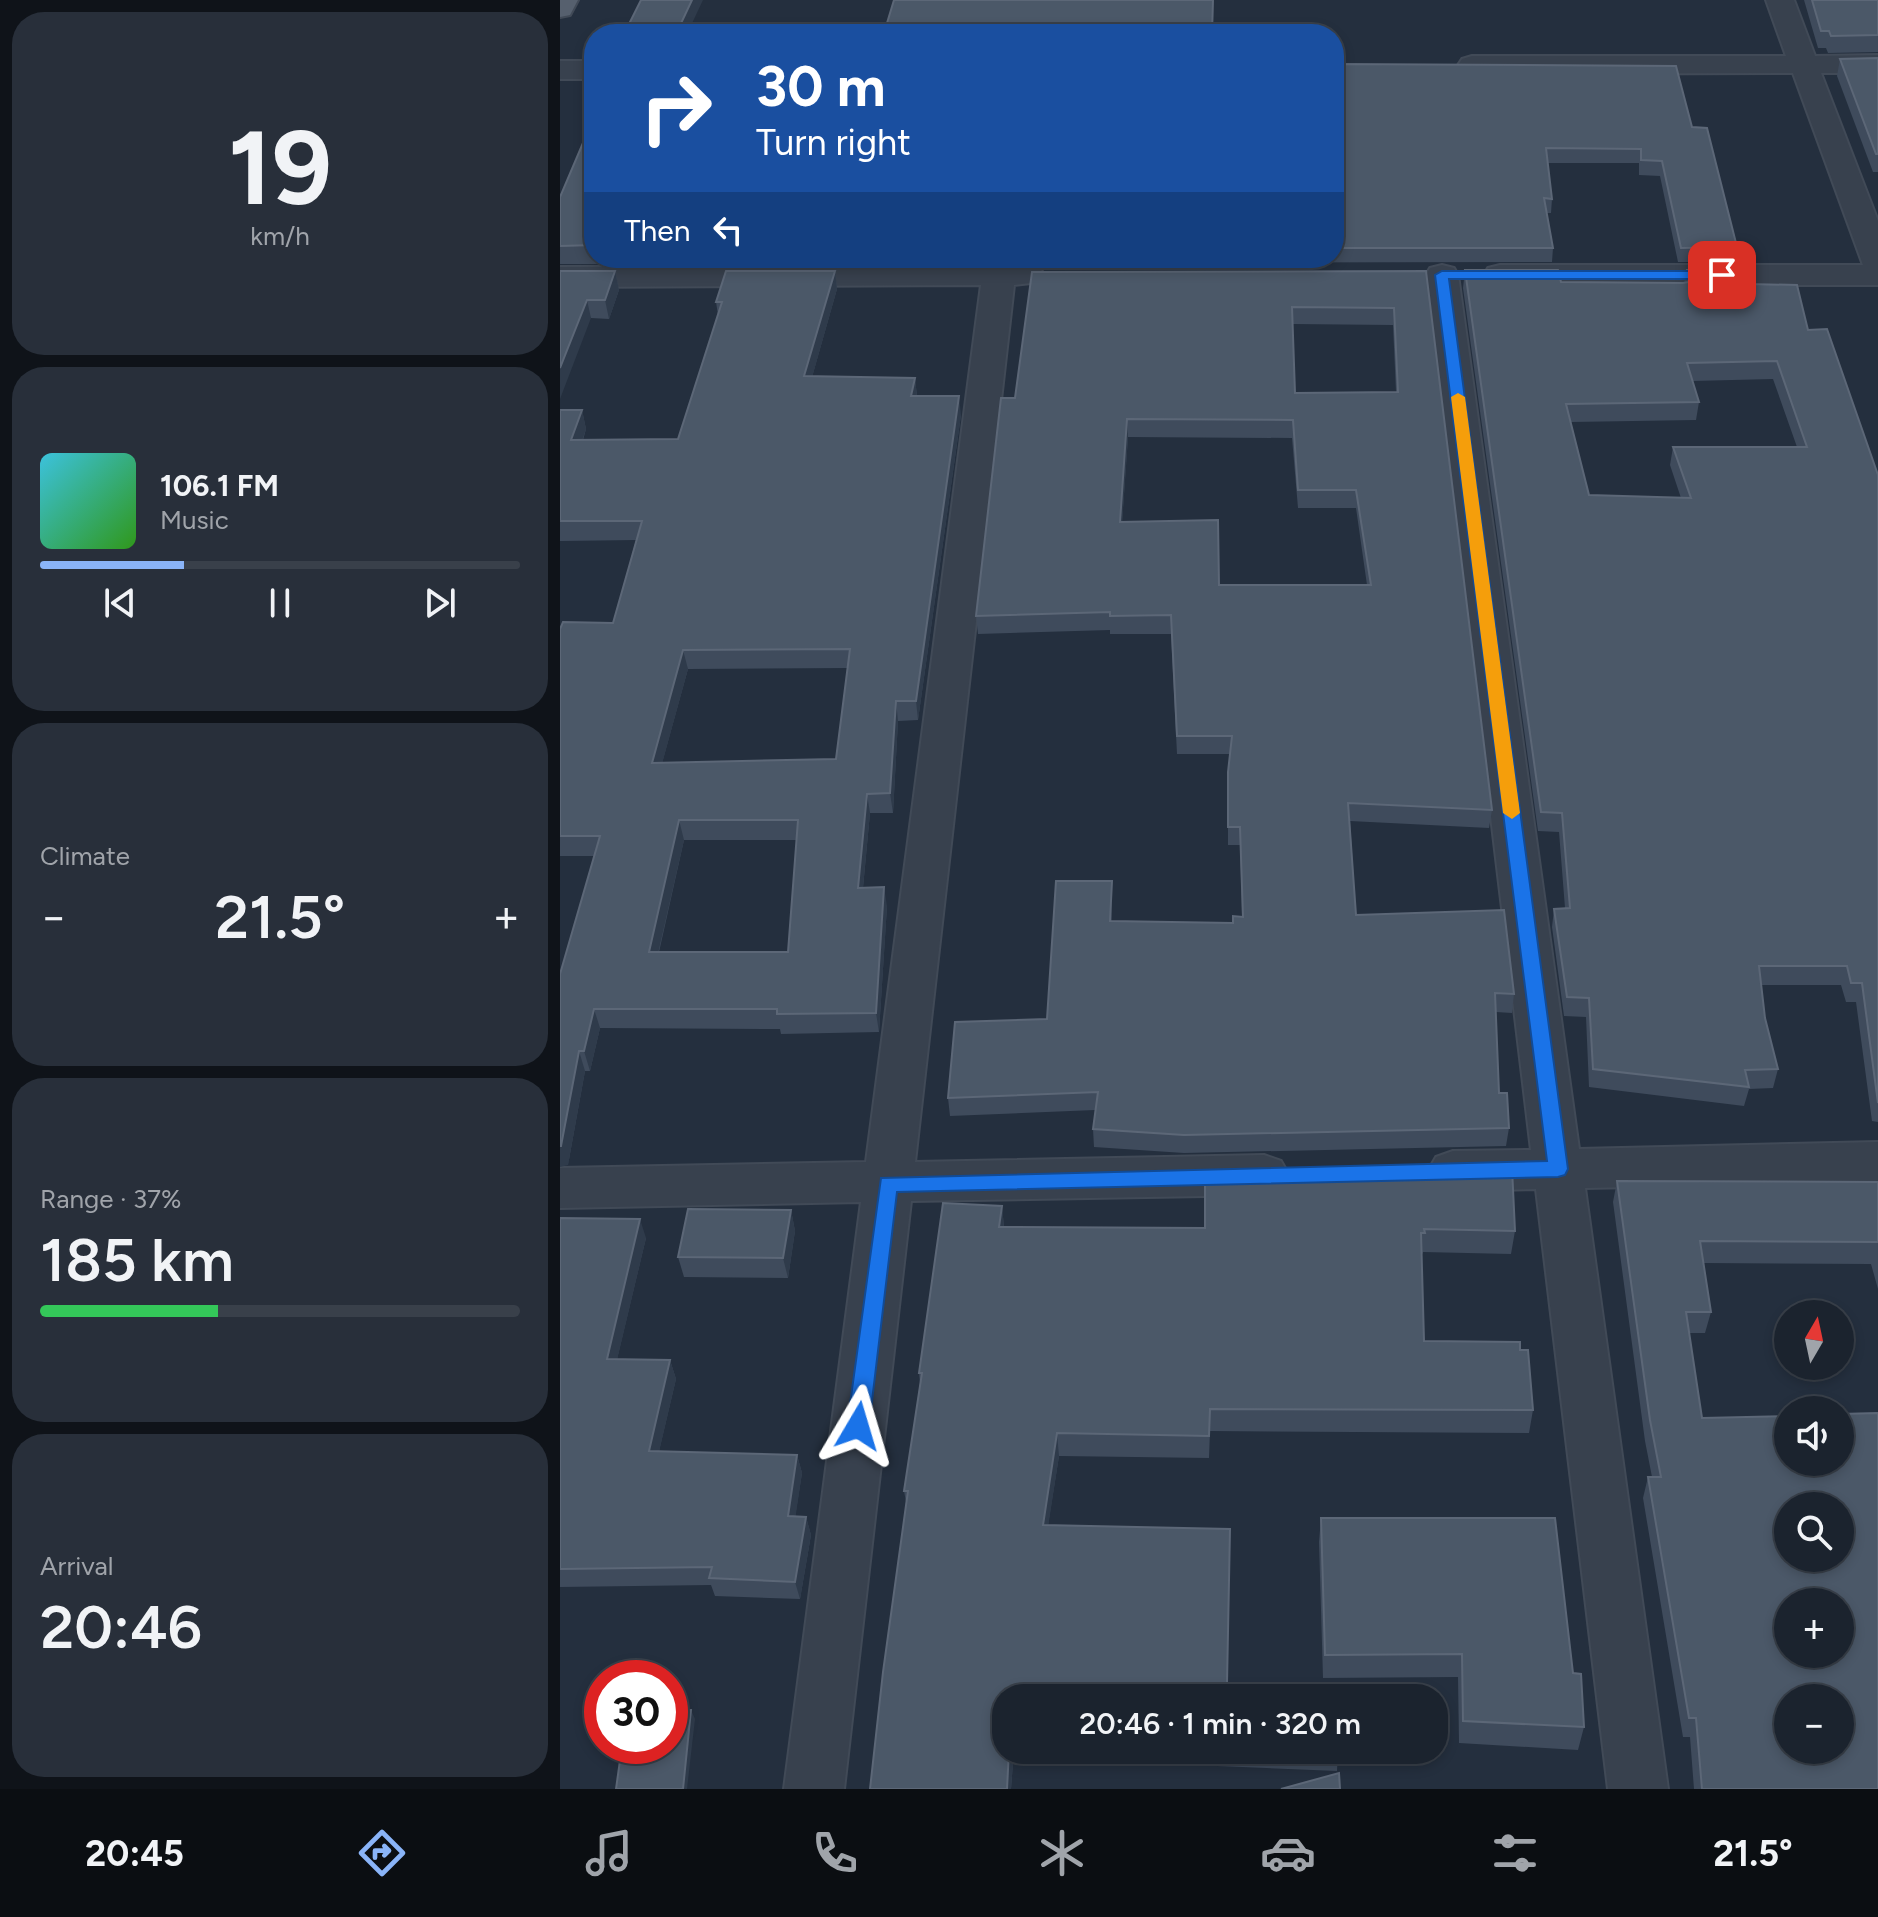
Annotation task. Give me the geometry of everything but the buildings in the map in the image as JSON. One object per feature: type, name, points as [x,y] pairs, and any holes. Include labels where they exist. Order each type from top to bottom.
[{"type":"main road","points":[[560,9],[564,0]]},
{"type":"street","points":[[1780,0],[1878,264]]},
{"type":"street","points":[[1444,66],[1878,64]]},
{"type":"street","points":[[560,70],[584,70]]},
{"type":"street","points":[[814,1789],[999,275]]},
{"type":"street","points":[[560,277],[1063,275]]},
{"type":"street","points":[[1638,1789],[1558,1169],[1426,275],[1878,275]]},
{"type":"street","points":[[1414,1172],[1878,1162]]},
{"type":"street","points":[[560,1188],[1303,1175]]},
{"type":"slow traffic","points":[[1458,397],[1512,813]]},
{"type":"route","points":[[858,1426],[888,1184],[1558,1169],[1442,275],[1722,275]]}]
